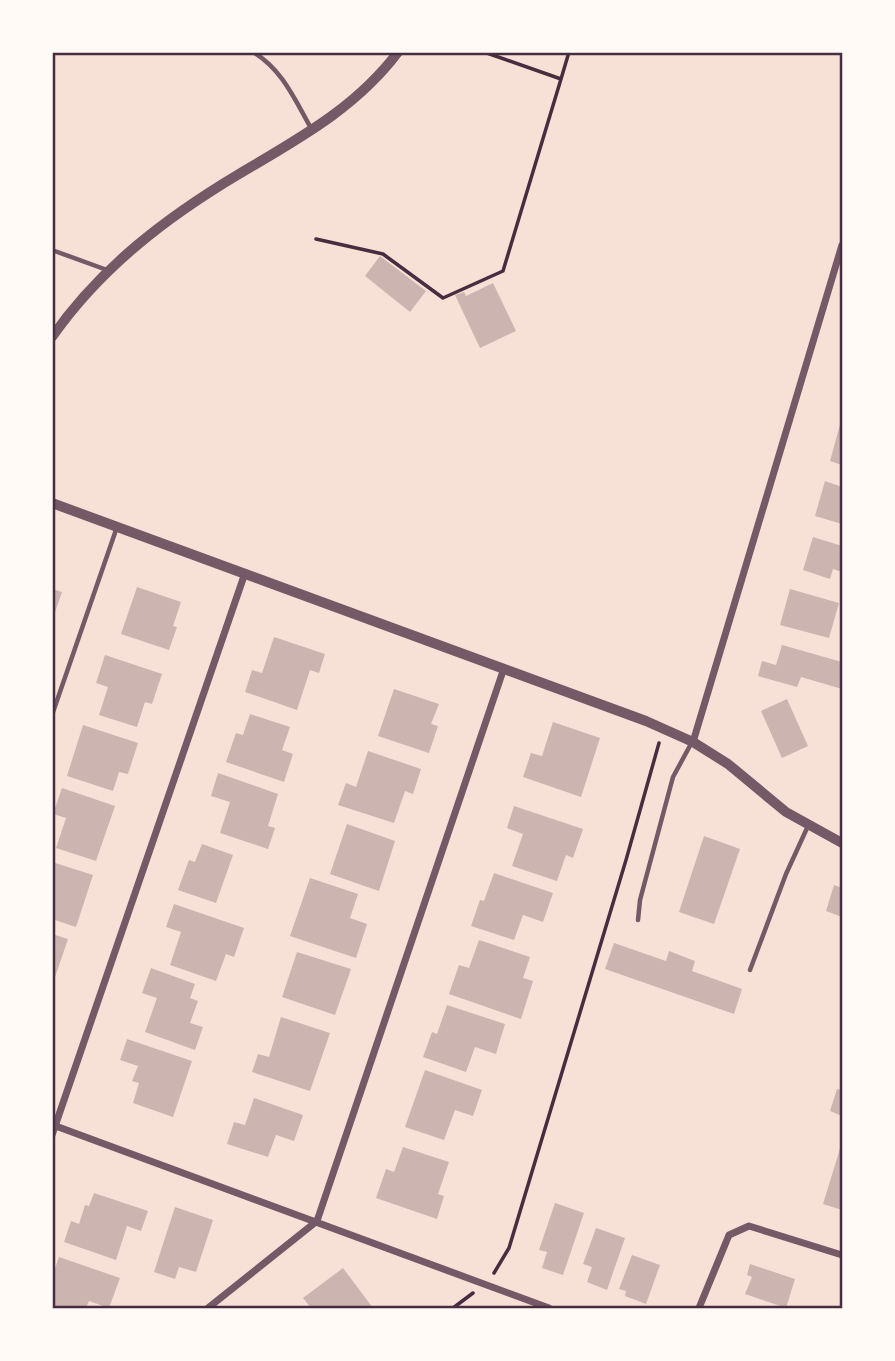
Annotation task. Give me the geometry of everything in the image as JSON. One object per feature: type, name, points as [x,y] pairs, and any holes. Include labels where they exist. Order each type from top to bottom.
[{"type":"street","points":[[52,337],[107,270],[135,245],[186,208],[312,131],[354,101],[398,52]]},
{"type":"street","points":[[693,742],[842,245]]},
{"type":"street","points":[[52,503],[663,729],[693,742],[728,764],[786,812],[842,843]]},
{"type":"street","points":[[52,1135],[245,573]]},
{"type":"street","points":[[208,1308],[317,1221],[504,668]]},
{"type":"street","points":[[54,1125],[549,1308]]},
{"type":"street","points":[[699,1308],[729,1235],[750,1226],[842,1255]]},
{"type":"lane","points":[[253,52],[267,61],[291,91],[312,131]]},
{"type":"lane","points":[[52,250],[107,270]]},
{"type":"lane","points":[[52,715],[117,526]]},
{"type":"lane","points":[[639,920],[640,900],[673,777],[693,742]]},
{"type":"lane","points":[[750,970],[786,874],[808,825]]},
{"type":"path","points":[[484,52],[561,79]]},
{"type":"path","points":[[316,239],[383,254],[443,298],[503,271],[569,52]]},
{"type":"path","points":[[453,1308],[484,1285],[509,1248],[663,729]]},
{"type":"building","points":[[380,256],[426,291],[410,312],[365,276]]},
{"type":"building","points":[[493,283],[516,331],[480,348],[455,295],[464,292],[466,296]]},
{"type":"building","points":[[842,417],[842,465],[830,461]]},
{"type":"building","points":[[825,481],[842,487],[842,524],[815,516]]},
{"type":"building","points":[[813,537],[842,546],[842,572],[833,569],[830,579],[803,570]]},
{"type":"building","points":[[137,587],[181,602],[173,626],[177,627],[169,650],[121,634]]},
{"type":"building","points":[[52,589],[62,592],[53,618],[52,618]]},
{"type":"building","points":[[790,589],[839,603],[829,638],[780,625]]},
{"type":"building","points":[[274,637],[325,654],[319,673],[310,670],[297,710],[245,692],[252,670],[262,673]]},
{"type":"building","points":[[782,645],[842,662],[842,689],[801,677],[797,687],[758,676],[762,661],[776,665]]},
{"type":"building","points":[[105,655],[162,674],[152,704],[145,702],[137,727],[99,715],[108,687],[96,683]]},
{"type":"building","points":[[394,689],[439,704],[431,724],[438,726],[429,753],[378,736]]},
{"type":"building","points":[[787,699],[808,746],[782,758],[761,711]]},
{"type":"building","points":[[250,714],[290,727],[282,750],[293,754],[284,782],[226,762],[236,733],[243,735]]},
{"type":"building","points":[[553,722],[600,738],[581,797],[523,777],[531,753],[542,756]]},
{"type":"building","points":[[83,725],[138,743],[128,774],[119,772],[113,791],[67,776]]},
{"type":"building","points":[[368,751],[421,769],[413,794],[405,791],[394,823],[338,805],[346,783],[356,787]]},
{"type":"building","points":[[218,773],[278,794],[268,826],[275,828],[268,849],[220,833],[230,802],[211,796]]},
{"type":"building","points":[[62,788],[115,806],[96,861],[56,848],[66,818],[53,814]]},
{"type":"building","points":[[514,806],[583,829],[573,858],[566,855],[557,881],[512,866],[523,834],[507,828]]},
{"type":"building","points":[[347,824],[395,841],[379,891],[330,874]]},
{"type":"building","points":[[704,836],[740,849],[714,924],[679,912]]},
{"type":"building","points":[[202,844],[233,855],[216,903],[178,890],[189,860],[195,862]]},
{"type":"building","points":[[52,862],[93,875],[76,927],[52,919]]},
{"type":"building","points":[[494,873],[553,893],[543,922],[523,915],[514,940],[471,926]]},
{"type":"building","points":[[310,878],[358,894],[350,918],[367,924],[356,958],[290,936]]},
{"type":"building","points":[[834,885],[842,888],[842,917],[826,911]]},
{"type":"building","points":[[174,904],[244,928],[234,957],[226,954],[216,981],[170,965],[181,932],[166,927]]},
{"type":"building","points":[[52,934],[68,939],[53,983],[52,983]]},
{"type":"building","points":[[479,940],[530,957],[523,978],[533,981],[521,1019],[449,994],[459,965],[469,968]]},
{"type":"building","points":[[614,943],[666,961],[669,951],[695,961],[692,971],[742,989],[734,1014],[605,969]]},
{"type":"building","points":[[297,952],[351,969],[335,1015],[282,997]]},
{"type":"building","points":[[151,968],[195,984],[190,998],[198,1001],[190,1023],[203,1027],[195,1050],[145,1032],[157,998],[142,993]]},
{"type":"building","points":[[447,1005],[505,1024],[496,1054],[475,1047],[466,1072],[423,1057],[432,1032],[437,1034]]},
{"type":"building","points":[[281,1017],[330,1033],[310,1091],[252,1072],[258,1054],[269,1057]]},
{"type":"building","points":[[127,1039],[192,1061],[173,1117],[133,1103],[139,1083],[132,1081],[138,1066],[120,1060]]},
{"type":"building","points":[[425,1070],[482,1090],[473,1116],[455,1110],[444,1140],[405,1127]]},
{"type":"building","points":[[837,1089],[842,1090],[842,1116],[830,1111]]},
{"type":"building","points":[[254,1098],[303,1115],[294,1141],[276,1135],[268,1157],[227,1144],[234,1122],[245,1125]]},
{"type":"building","points":[[842,1142],[842,1210],[823,1204]]},
{"type":"building","points":[[403,1147],[449,1162],[438,1194],[444,1196],[437,1219],[376,1198],[386,1169],[394,1172]]},
{"type":"building","points":[[94,1193],[148,1211],[141,1231],[127,1226],[116,1260],[64,1242],[71,1221],[79,1224],[85,1205],[89,1206]]},
{"type":"building","points":[[555,1203],[584,1213],[563,1275],[542,1268],[547,1252],[539,1250]]},
{"type":"building","points":[[175,1207],[213,1220],[196,1272],[179,1267],[175,1279],[154,1272]]},
{"type":"building","points":[[596,1228],[625,1238],[607,1290],[587,1282],[592,1267],[583,1264]]},
{"type":"building","points":[[632,1255],[660,1265],[646,1304],[625,1296],[626,1291],[619,1289]]},
{"type":"building","points":[[59,1257],[120,1278],[109,1308],[89,1301],[86,1308],[52,1308],[52,1277]]},
{"type":"building","points":[[750,1264],[795,1279],[786,1308],[745,1294],[752,1277],[747,1275]]},
{"type":"building","points":[[343,1268],[373,1308],[311,1308],[303,1298]]}]
